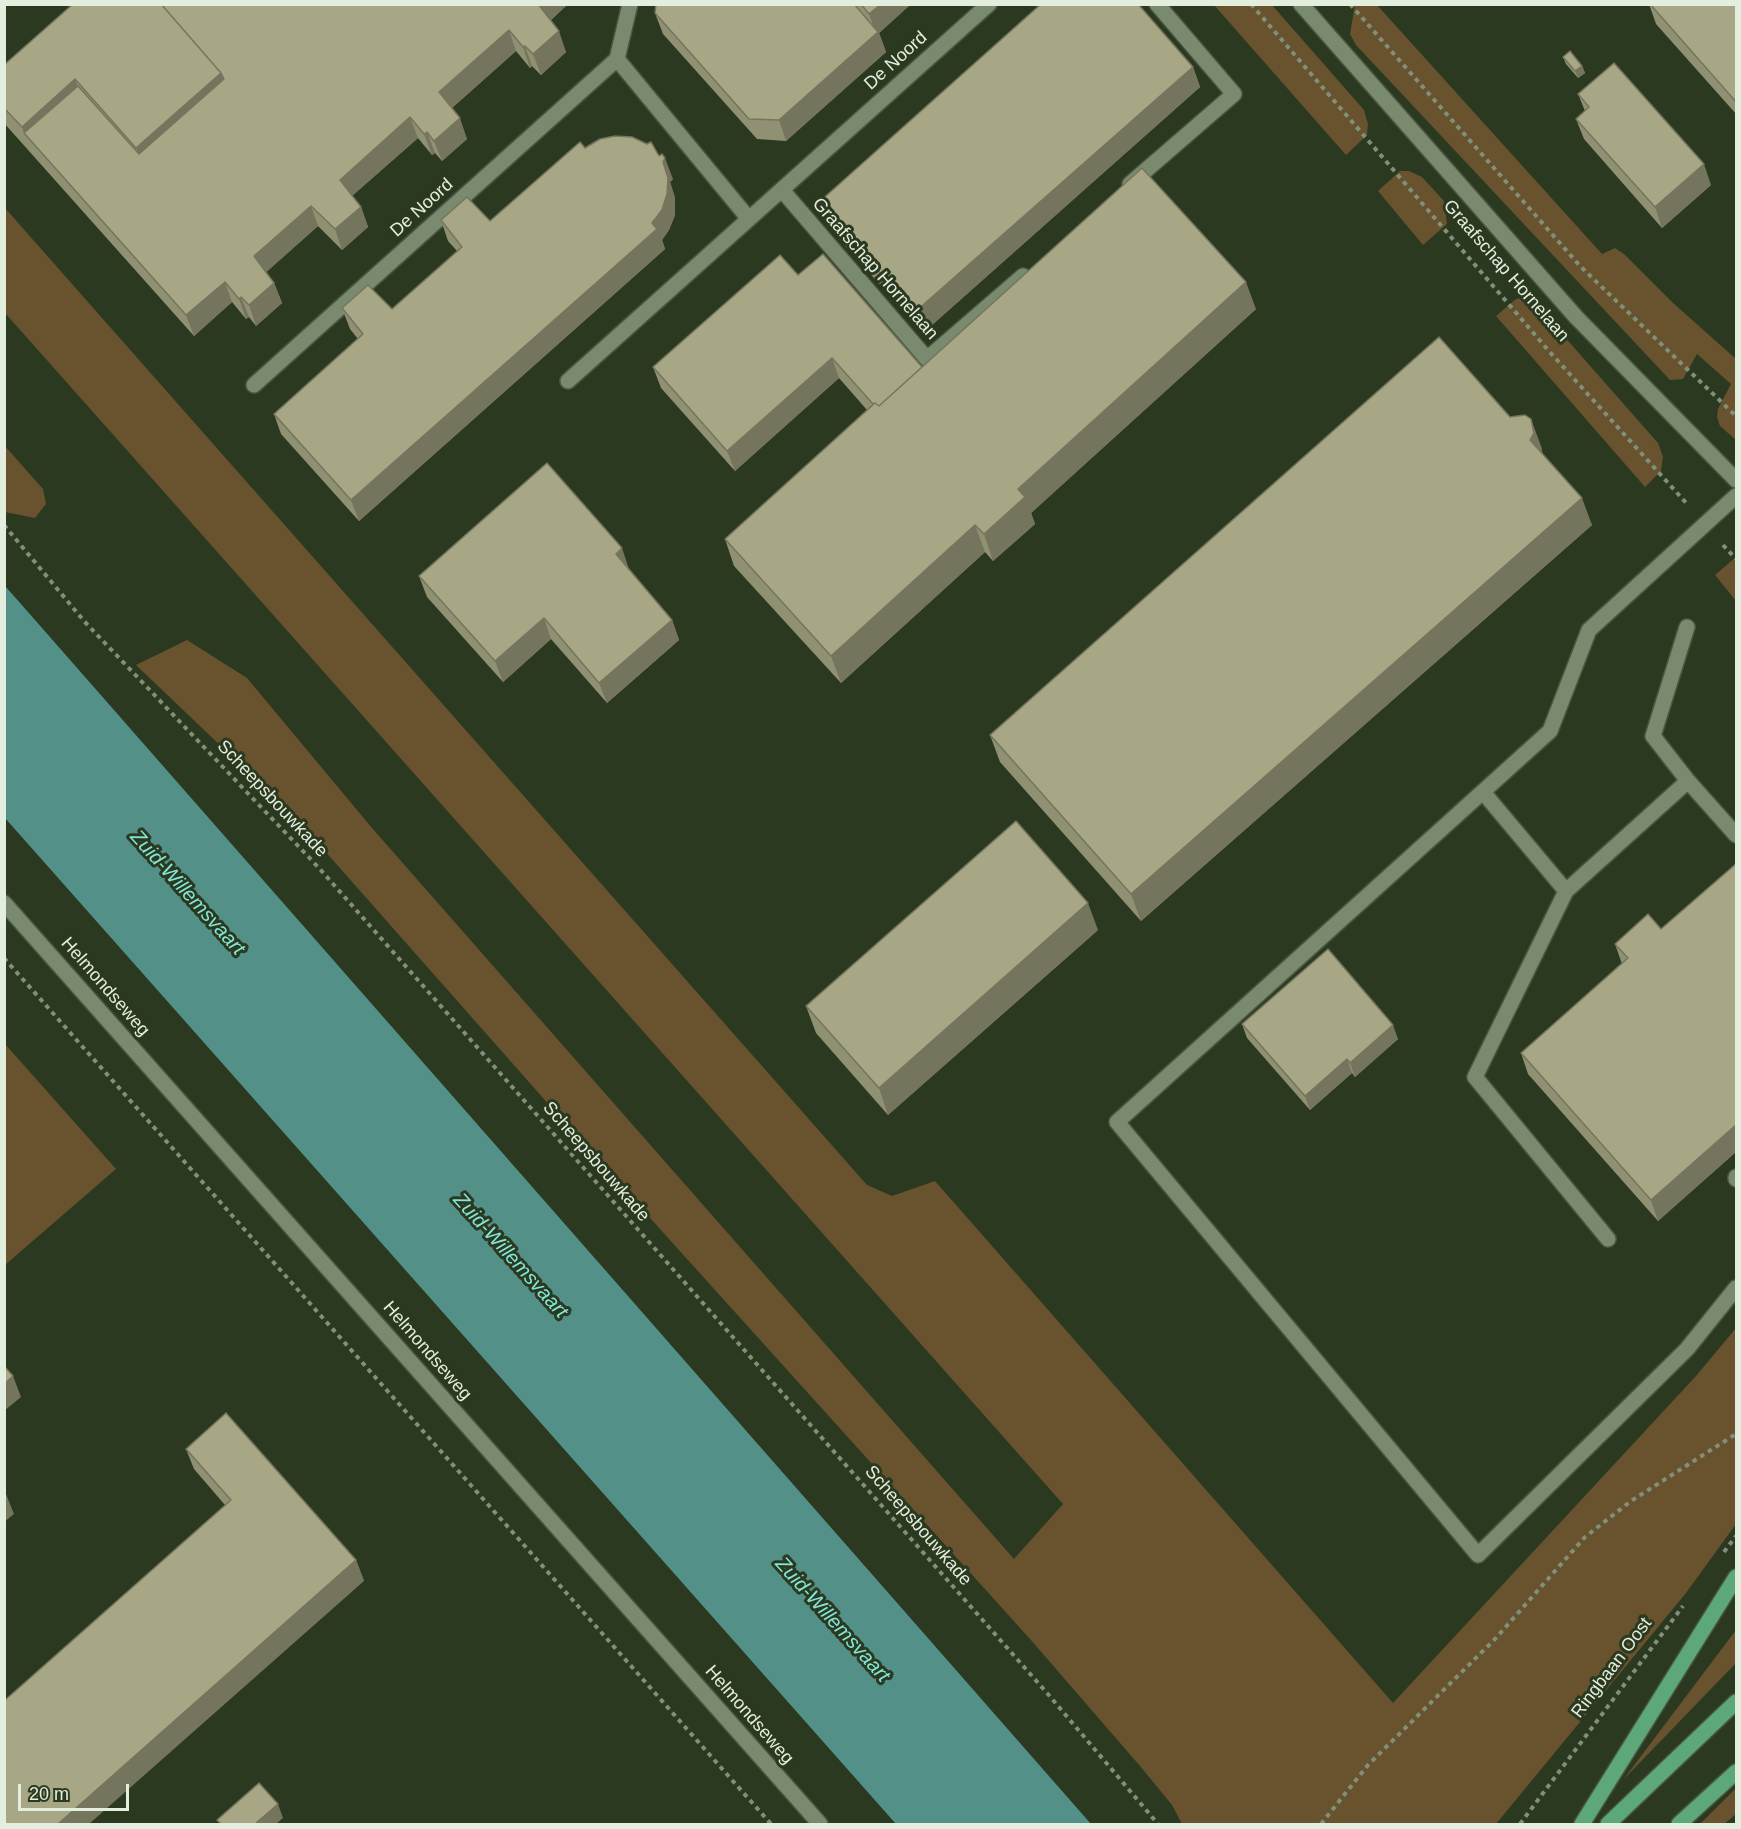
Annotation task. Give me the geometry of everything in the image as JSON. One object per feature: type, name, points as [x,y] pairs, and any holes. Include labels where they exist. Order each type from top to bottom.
[{"type":"main road","points":[[1582,1824],[1737,1577]]},
{"type":"main road","points":[[1608,1824],[1737,1702]]},
{"type":"main road","points":[[1679,1824],[1737,1772]]},
{"type":"street","points":[[630,4],[617,59],[749,219]]},
{"type":"street","name":"De Noord","points":[[568,381],[989,4]]},
{"type":"street","points":[[1116,195],[1234,94],[1156,4]]},
{"type":"street","name":"Graafschap Hornelaan","points":[[1301,4],[1576,317],[1737,480]]},
{"type":"street","name":"De Noord","points":[[254,385],[617,59]]},
{"type":"street","name":"Graafschap Hornelaan","points":[[782,190],[927,359],[1035,266]]},
{"type":"street","points":[[1737,496],[1589,630],[1550,731],[1117,1122],[1478,1555],[1687,1350],[1737,1288]]},
{"type":"street","points":[[1687,627],[1653,736],[1688,781],[1737,836]]},
{"type":"street","points":[[1608,1239],[1475,1077],[1566,891],[1688,781]]},
{"type":"street","points":[[1483,792],[1566,891]]},
{"type":"street","name":"Helmondseweg","points":[[4,903],[820,1824]]},
{"type":"path","name":"Graafschap Hornelaan","points":[[1251,4],[1548,350],[1737,559]]},
{"type":"path","points":[[1350,4],[1580,266],[1737,416]]},
{"type":"path","name":"Scheepsbouwkade","points":[[4,525],[84,621],[319,868],[1047,1693],[1158,1824]]},
{"type":"path","points":[[4,958],[771,1824]]},
{"type":"path","points":[[1322,1824],[1368,1765],[1496,1638],[1585,1537],[1630,1501],[1737,1434]]},
{"type":"path","points":[[1722,1555],[1737,1536]]},
{"type":"path","name":"Ringbaan Oost","points":[[1520,1824],[1686,1602]]},
{"type":"shaded area","points":[[1214,5],[1272,5],[1364,110],[1368,124],[1367,135],[1346,155]]},
{"type":"shaded area","points":[[1355,5],[1377,5],[1602,254],[1615,248],[1624,254],[1673,303],[1736,359],[1736,440],[1720,426],[1717,417],[1718,409],[1731,384],[1697,354],[1683,379],[1670,380],[1356,45],[1350,34]]},
{"type":"shaded area","points":[[1400,171],[1409,171],[1422,177],[1444,201],[1447,224],[1423,245],[1378,191]]},
{"type":"shaded area","points":[[5,208],[867,1185],[892,1196],[935,1181],[1393,1703],[1696,1376],[1736,1328],[1736,1524],[1686,1593],[1496,1824],[1182,1824],[1172,1805],[1140,1766],[1030,1639],[604,1167],[293,815],[136,665],[187,640],[247,678],[372,828],[1014,1559],[1063,1504],[5,313]]},
{"type":"shaded area","points":[[1516,299],[1533,301],[1658,443],[1663,457],[1661,471],[1645,487],[1496,316]]},
{"type":"shaded area","points":[[4,445],[43,489],[46,504],[35,518],[5,512]]},
{"type":"shaded area","points":[[1736,557],[1736,601],[1715,575]]},
{"type":"shaded area","points":[[5,1044],[116,1169],[4,1265]]},
{"type":"shaded area","points":[[1736,1630],[1736,1663],[1623,1780]]},
{"type":"shaded area","points":[[1736,1788],[1736,1814],[1724,1824],[1700,1824]]},
{"type":"water","name":"Zuid-Willemsvaart","points":[[5,586],[1091,1824],[896,1824],[5,818]]},
{"type":"building","points":[[73,4],[161,4],[221,73],[136,148],[75,79],[22,127],[4,108],[4,65]]},
{"type":"building","points":[[161,4],[538,4],[559,31],[533,54],[525,46],[523,47],[509,30],[439,92],[460,118],[434,141],[427,132],[424,134],[410,117],[340,180],[361,207],[335,229],[311,206],[254,256],[274,283],[249,305],[241,297],[239,299],[225,282],[186,315],[24,133],[78,86],[139,154],[224,79]]},
{"type":"building","points":[[656,4],[854,4],[878,32],[779,120],[749,119],[655,13]]},
{"type":"building","points":[[861,4],[881,4],[869,14]]},
{"type":"building","points":[[1041,4],[1138,4],[1193,67],[915,312],[818,203]]},
{"type":"building","points":[[1650,4],[1737,4],[1737,103]]},
{"type":"building","points":[[1570,51],[1582,66],[1575,71],[1563,57]]},
{"type":"building","points":[[1614,63],[1704,164],[1655,207],[1576,119],[1589,107],[1578,94]]},
{"type":"building","points":[[615,136],[632,137],[647,144],[651,142],[659,156],[662,154],[665,158],[663,162],[668,178],[667,194],[662,210],[652,223],[657,229],[351,500],[274,414],[363,334],[342,308],[368,285],[392,309],[462,247],[441,220],[467,197],[490,221],[580,142],[585,148],[600,139]]},
{"type":"building","points":[[1142,168],[1246,282],[1018,489],[1025,497],[984,534],[975,525],[831,656],[725,539],[875,403],[879,406]]},
{"type":"building","points":[[823,254],[922,367],[879,406],[873,404],[832,358],[727,451],[653,367],[780,255],[798,275]]},
{"type":"building","points":[[1439,337],[1510,417],[1525,415],[1531,419],[1534,433],[1530,440],[1582,498],[1131,894],[990,735]]},
{"type":"building","points":[[547,463],[622,548],[616,554],[672,620],[599,683],[544,618],[495,661],[419,576]]},
{"type":"building","points":[[1016,821],[1088,903],[879,1088],[806,1006]]},
{"type":"building","points":[[1737,863],[1737,1124],[1651,1200],[1521,1053],[1628,958],[1615,944],[1648,914],[1661,929]]},
{"type":"building","points":[[1328,949],[1393,1025],[1350,1063],[1347,1059],[1305,1096],[1242,1024]]},
{"type":"building","points":[[4,1366],[13,1376],[4,1384]]},
{"type":"building","points":[[226,1413],[356,1560],[58,1824],[4,1824],[4,1701],[231,1500],[186,1449]]},
{"type":"building","points":[[259,1783],[278,1804],[255,1824],[221,1824],[217,1820]]}]
